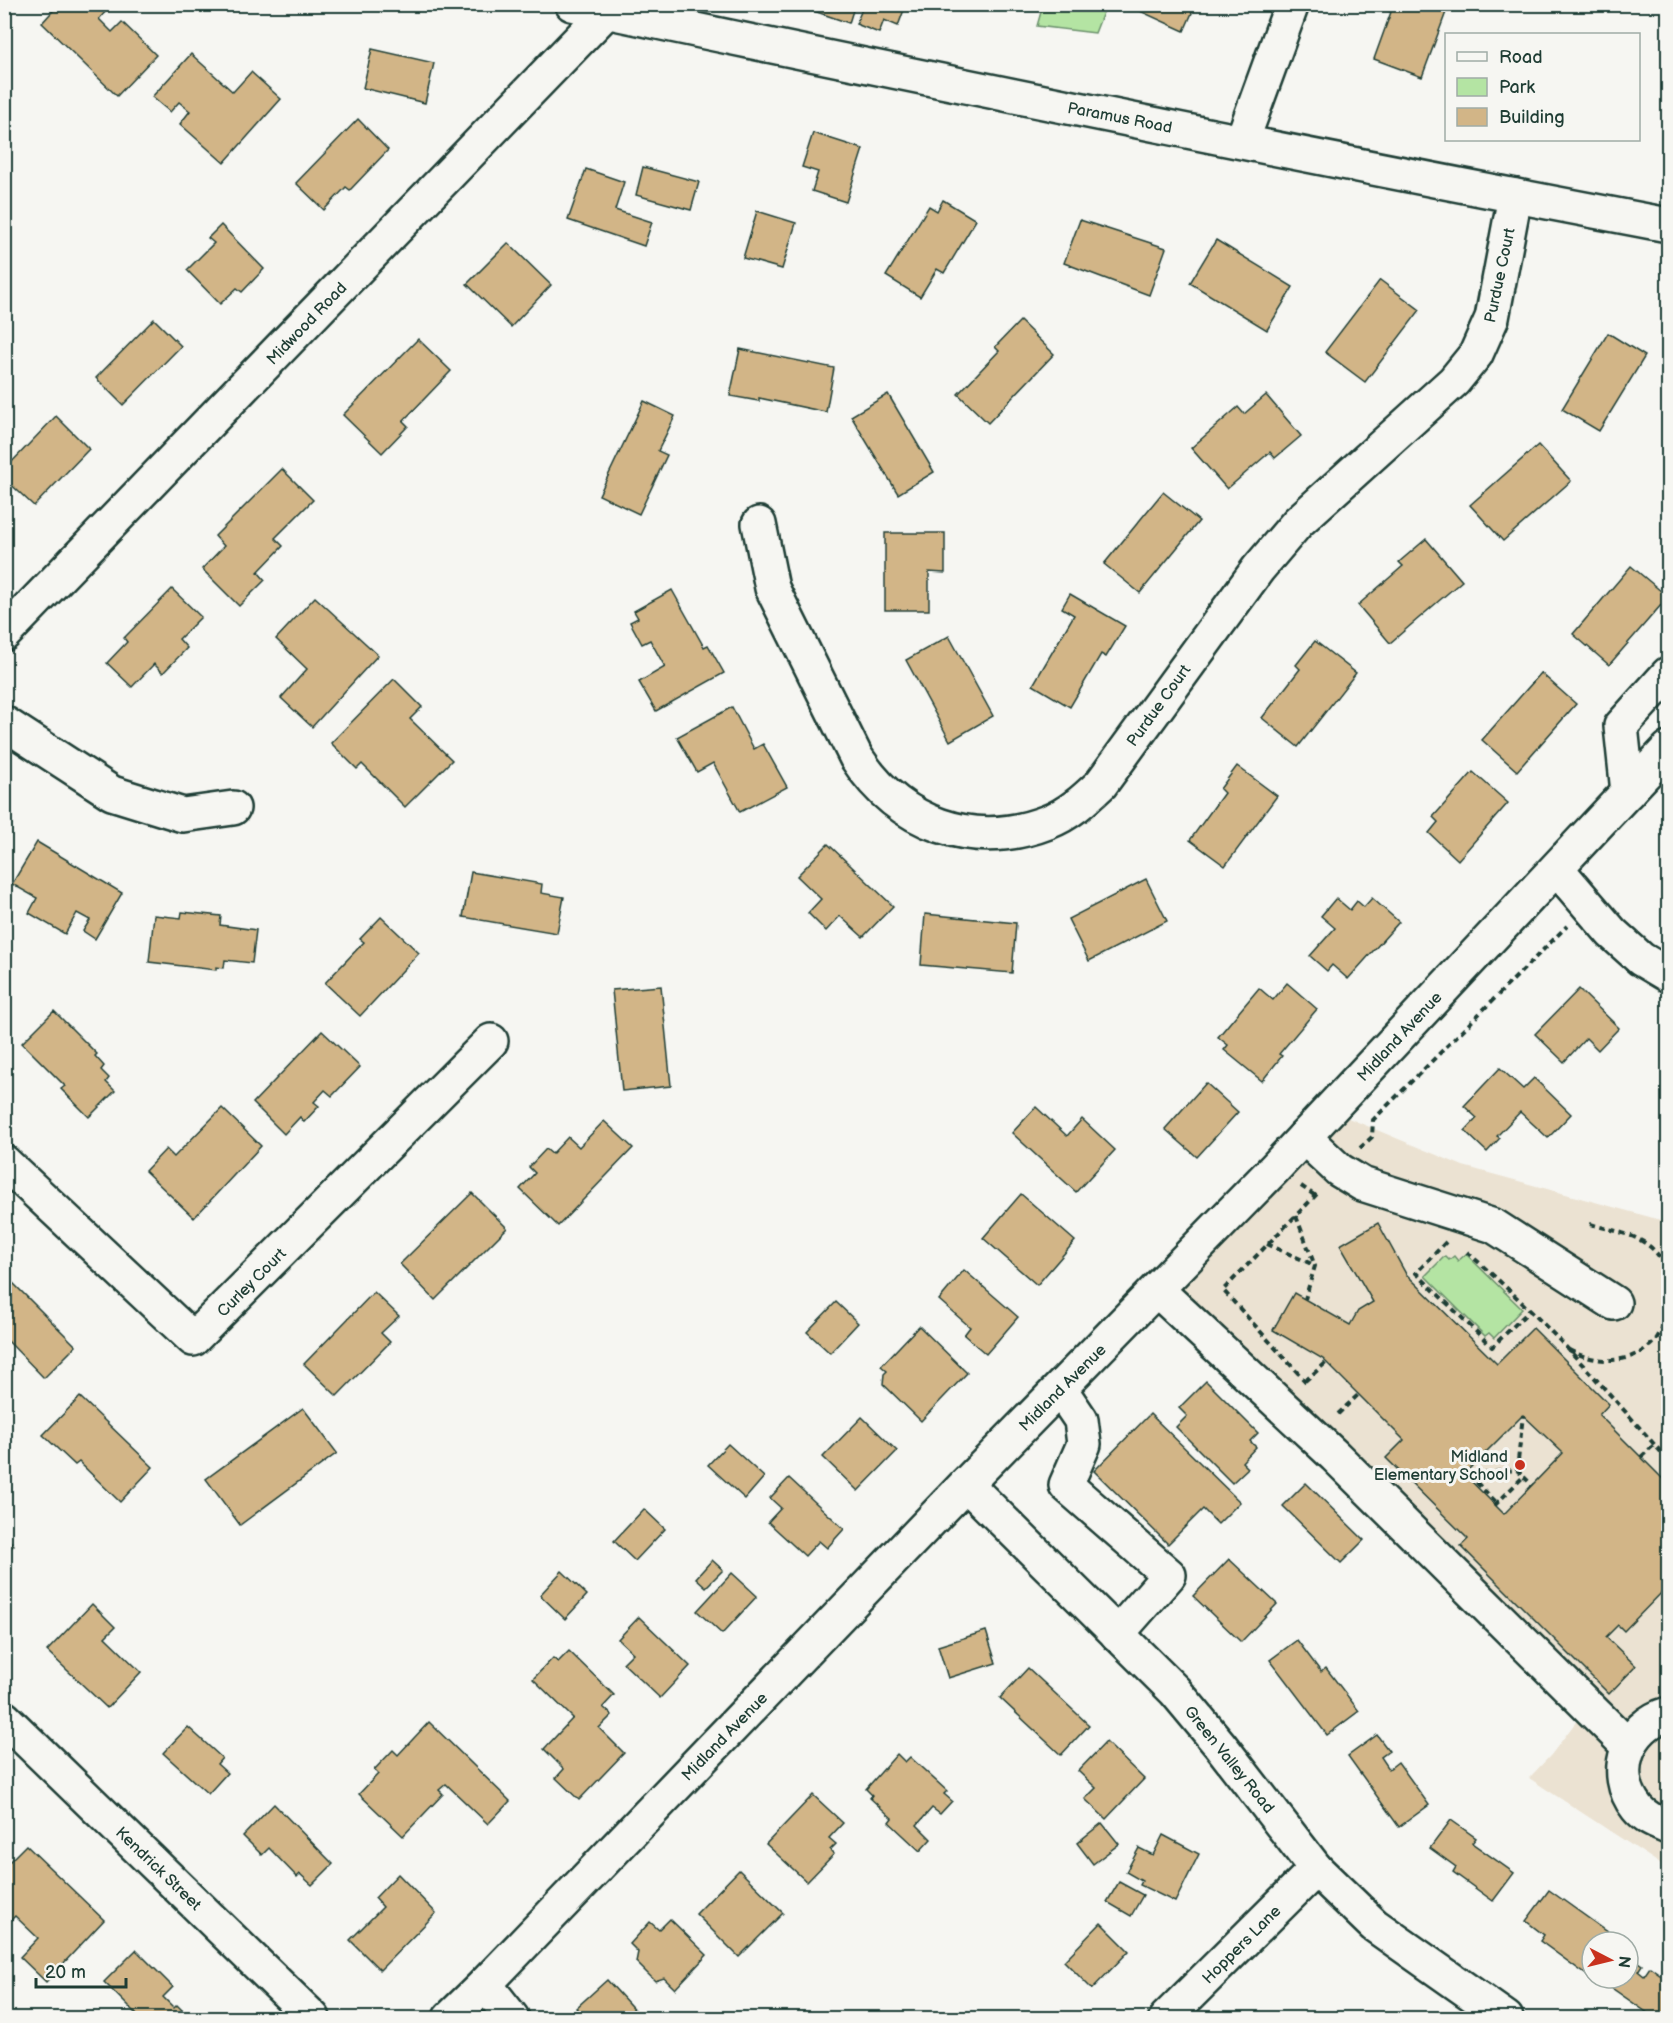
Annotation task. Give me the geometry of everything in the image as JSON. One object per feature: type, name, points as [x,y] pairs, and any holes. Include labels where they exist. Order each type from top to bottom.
[{"type":"street","name":"Paramus Road","points":[[573,4],[837,60],[1668,225]]},
{"type":"street","points":[[1242,141],[1292,4]]},
{"type":"street","name":"Midwood Road","points":[[4,634],[606,12]]},
{"type":"street","name":"Purdue Court","points":[[759,524],[772,588],[856,757],[866,772],[891,799],[920,818],[952,830],[983,834],[1017,832],[1050,821],[1077,806],[1101,784],[1258,569],[1298,522],[1454,381],[1476,354],[1492,318],[1515,196]]},
{"type":"street","points":[[1628,792],[1621,726],[1668,674]]},
{"type":"street","points":[[4,723],[112,793],[183,815],[233,808]]},
{"type":"street","name":"Midland Avenue","points":[[450,2019],[966,1484],[1275,1168],[1668,749]]},
{"type":"street","points":[[1557,869],[1612,933],[1641,959],[1668,975]]},
{"type":"street","name":"Curley Court","points":[[4,1162],[193,1339],[491,1041]]},
{"type":"street","points":[[1304,1137],[1339,1170],[1362,1184],[1494,1226],[1614,1304]]},
{"type":"street","points":[[1157,1290],[1335,1456],[1628,1746]]},
{"type":"street","points":[[1060,1389],[1081,1420],[1084,1444],[1066,1485],[1169,1575],[1118,1634]]},
{"type":"street","name":"Green Valley Road","points":[[966,1484],[1175,1691],[1316,1869],[1374,1925],[1506,2019]]},
{"type":"street","points":[[1668,1714],[1657,1717],[1636,1734],[1628,1746],[1623,1772],[1627,1791],[1637,1808],[1651,1821],[1668,1827]]},
{"type":"street","name":"Kendrick Street","points":[[4,1718],[313,2019]]},
{"type":"street","name":"Hoppers Lane","points":[[1166,2019],[1316,1869]]},
{"type":"street","points":[[485,1984],[512,2019]]},
{"type":"path","points":[[1313,1389],[1223,1290],[1371,1137],[1372,1120],[1572,920]]},
{"type":"path","points":[[1275,1168],[1323,1200]]},
{"type":"path","points":[[1296,1216],[1315,1266],[1305,1299]]},
{"type":"path","points":[[1590,1224],[1638,1238],[1658,1253],[1668,1275]]},
{"type":"path","points":[[1440,1237],[1449,1240],[1416,1273],[1492,1347],[1530,1310]]},
{"type":"path","points":[[1268,1244],[1315,1266]]},
{"type":"path","points":[[1466,1251],[1530,1310],[1668,1460]]},
{"type":"path","points":[[1564,1347],[1588,1358],[1610,1360],[1636,1355],[1658,1337],[1668,1311]]},
{"type":"path","points":[[1305,1381],[1327,1362]]},
{"type":"path","points":[[1346,1422],[1338,1414],[1359,1394]]},
{"type":"path","points":[[1516,1470],[1523,1414]]},
{"type":"path","points":[[1641,1457],[1655,1444]]},
{"type":"path","points":[[1524,1476],[1496,1504],[1466,1474],[1516,1470],[1524,1476],[1532,1485]]},
{"type":"shaded area","points":[[1329,1110],[1463,1166],[1668,1222],[1668,1869],[1529,1778],[1551,1755],[1587,1707],[1157,1290]]},
{"type":"green space","points":[[1043,4],[1106,5],[1095,33],[1037,26]]},
{"type":"green space","points":[[1466,1254],[1522,1309],[1494,1338],[1489,1333],[1485,1336],[1425,1276],[1445,1256],[1449,1260],[1454,1256],[1458,1261]]},
{"type":"building","points":[[59,4],[102,4],[107,10],[99,19],[112,32],[122,22],[156,55],[117,96],[42,23]]},
{"type":"building","points":[[810,4],[855,4],[849,23],[808,9]]},
{"type":"building","points":[[864,4],[899,4],[905,7],[898,26],[884,20],[879,33],[856,24]]},
{"type":"building","points":[[1130,4],[1196,4],[1184,31],[1129,6]]},
{"type":"building","points":[[1385,4],[1449,4],[1422,77],[1374,59],[1391,12],[1384,9]]},
{"type":"building","points":[[372,49],[434,63],[425,103],[363,88]]},
{"type":"building","points":[[191,54],[233,92],[251,72],[281,99],[224,163],[180,124],[190,111],[179,102],[170,112],[152,97]]},
{"type":"building","points":[[358,119],[388,150],[350,190],[346,187],[324,210],[296,183]]},
{"type":"building","points":[[813,133],[863,149],[846,202],[812,191],[818,172],[802,167]]},
{"type":"building","points":[[643,167],[699,182],[691,210],[636,195]]},
{"type":"building","points":[[586,169],[624,182],[615,210],[652,222],[644,246],[568,220]]},
{"type":"building","points":[[943,200],[976,220],[944,273],[937,269],[920,297],[886,276],[929,206],[937,211]]},
{"type":"building","points":[[757,211],[796,223],[782,269],[743,258]]},
{"type":"building","points":[[1080,220],[1166,248],[1149,295],[1064,263]]},
{"type":"building","points":[[221,225],[264,269],[242,292],[237,288],[220,304],[187,270],[214,243],[208,238]]},
{"type":"building","points":[[1216,240],[1293,287],[1267,330],[1190,283]]},
{"type":"building","points":[[508,243],[551,285],[511,327],[467,284]]},
{"type":"building","points":[[1380,280],[1420,310],[1365,382],[1325,352]]},
{"type":"building","points":[[154,319],[181,346],[123,405],[96,378]]},
{"type":"building","points":[[1020,321],[1054,354],[988,423],[958,394],[999,351],[995,347]]},
{"type":"building","points":[[1608,333],[1645,356],[1599,431],[1562,409]]},
{"type":"building","points":[[418,339],[451,371],[403,421],[408,426],[382,453],[343,415]]},
{"type":"building","points":[[740,349],[834,368],[826,412],[759,398],[759,401],[730,396]]},
{"type":"building","points":[[888,394],[934,472],[898,494],[851,416]]},
{"type":"building","points":[[1266,395],[1301,436],[1275,458],[1270,452],[1227,489],[1191,448],[1238,407],[1244,414]]},
{"type":"building","points":[[644,401],[675,416],[658,451],[667,455],[639,514],[599,495]]},
{"type":"building","points":[[56,416],[89,449],[34,506],[4,478],[4,470]]},
{"type":"building","points":[[1538,445],[1571,481],[1503,541],[1470,505]]},
{"type":"building","points":[[282,469],[313,500],[275,538],[283,546],[258,572],[265,580],[239,606],[202,569],[224,546],[215,536]]},
{"type":"building","points":[[1163,492],[1199,521],[1140,593],[1104,564]]},
{"type":"building","points":[[885,533],[945,533],[945,573],[929,572],[929,610],[885,610]]},
{"type":"building","points":[[1426,539],[1462,581],[1390,643],[1358,605],[1403,566],[1399,562]]},
{"type":"building","points":[[1631,566],[1668,597],[1609,665],[1573,634]]},
{"type":"building","points":[[172,589],[201,617],[179,639],[187,648],[163,673],[154,664],[132,687],[107,663],[127,642],[124,638]]},
{"type":"building","points":[[672,590],[704,647],[708,645],[724,673],[656,711],[639,682],[665,667],[650,640],[642,644],[630,622],[638,618],[634,611]]},
{"type":"building","points":[[1070,594],[1125,626],[1106,657],[1101,654],[1070,707],[1033,685],[1074,615],[1062,608]]},
{"type":"building","points":[[315,597],[378,655],[312,727],[281,698],[307,669],[276,639]]},
{"type":"building","points":[[949,636],[993,716],[950,741],[906,660]]},
{"type":"building","points":[[1315,641],[1356,673],[1298,747],[1262,718],[1300,669],[1296,665]]},
{"type":"building","points":[[1541,673],[1576,704],[1517,771],[1482,740]]},
{"type":"building","points":[[394,679],[422,707],[410,719],[452,760],[405,807],[362,764],[357,769],[331,743]]},
{"type":"building","points":[[732,707],[754,749],[763,744],[787,787],[740,812],[713,763],[697,772],[677,737]]},
{"type":"building","points":[[1237,766],[1277,796],[1225,866],[1190,840],[1224,793],[1220,789]]},
{"type":"building","points":[[1473,772],[1508,803],[1458,860],[1429,833],[1438,822],[1433,817]]},
{"type":"building","points":[[37,842],[122,893],[95,939],[83,931],[90,920],[77,913],[65,934],[29,913],[37,898],[12,884]]},
{"type":"building","points":[[828,844],[893,906],[863,937],[840,916],[826,931],[808,913],[821,899],[797,876]]},
{"type":"building","points":[[471,872],[542,884],[541,893],[564,897],[557,933],[463,917]]},
{"type":"building","points":[[1146,879],[1167,921],[1089,961],[1068,919]]},
{"type":"building","points":[[1336,898],[1350,910],[1357,901],[1364,907],[1372,898],[1399,922],[1348,979],[1332,965],[1327,971],[1310,956],[1335,928],[1321,916]]},
{"type":"building","points":[[182,912],[221,916],[220,925],[256,930],[252,963],[225,960],[224,968],[216,967],[216,970],[149,962],[154,915],[181,918]]},
{"type":"building","points":[[925,914],[1016,923],[1012,973],[921,965]]},
{"type":"building","points":[[381,917],[419,953],[360,1016],[325,983],[364,942],[360,939]]},
{"type":"building","points":[[1287,983],[1317,1009],[1279,1054],[1282,1056],[1262,1081],[1224,1050],[1228,1045],[1218,1037],[1259,988],[1273,1000]]},
{"type":"building","points":[[661,986],[671,1086],[622,1091],[612,990]]},
{"type":"building","points":[[1579,989],[1619,1028],[1598,1050],[1586,1038],[1564,1062],[1535,1034]]},
{"type":"building","points":[[54,1011],[97,1054],[95,1056],[104,1066],[101,1070],[109,1078],[106,1082],[115,1091],[89,1117],[61,1089],[65,1086],[22,1043]]},
{"type":"building","points":[[322,1031],[360,1067],[332,1096],[325,1090],[314,1102],[319,1106],[304,1122],[300,1117],[284,1134],[253,1103]]},
{"type":"building","points":[[1500,1068],[1523,1089],[1534,1078],[1571,1114],[1548,1138],[1520,1112],[1497,1136],[1500,1138],[1487,1152],[1465,1131],[1477,1118],[1464,1106]]},
{"type":"building","points":[[1206,1083],[1238,1112],[1197,1157],[1165,1129]]},
{"type":"building","points":[[1036,1107],[1067,1136],[1082,1119],[1115,1150],[1076,1192],[1012,1133]]},
{"type":"building","points":[[222,1108],[261,1146],[194,1218],[145,1171],[166,1149],[174,1157]]},
{"type":"building","points":[[604,1121],[633,1148],[558,1226],[520,1189],[535,1173],[529,1167],[546,1149],[552,1154],[568,1137],[579,1147]]},
{"type":"building","points":[[472,1193],[507,1228],[435,1300],[400,1264]]},
{"type":"building","points":[[1021,1194],[1075,1241],[1037,1285],[983,1238]]},
{"type":"building","points":[[1378,1223],[1406,1274],[1497,1364],[1533,1328],[1609,1404],[1599,1415],[1668,1484],[1668,1586],[1624,1631],[1618,1625],[1606,1637],[1636,1666],[1609,1694],[1461,1546],[1468,1539],[1386,1458],[1404,1440],[1323,1359],[1273,1330],[1294,1293],[1350,1325],[1358,1311],[1373,1302],[1340,1245]],"holes":[[[1523,1415],[1563,1453],[1504,1514],[1464,1474]]]},
{"type":"building","points":[[964,1270],[1018,1317],[986,1354],[964,1335],[970,1327],[939,1300]]},
{"type":"building","points":[[5,1275],[76,1346],[44,1378],[6,1339],[4,1341]]},
{"type":"building","points":[[374,1292],[399,1316],[381,1333],[390,1342],[337,1396],[304,1364]]},
{"type":"building","points":[[836,1302],[858,1323],[830,1353],[807,1332]]},
{"type":"building","points":[[919,1326],[967,1373],[921,1421],[883,1384],[884,1374],[887,1371],[881,1366]]},
{"type":"building","points":[[1206,1381],[1258,1433],[1250,1441],[1256,1447],[1242,1462],[1248,1468],[1232,1483],[1176,1427],[1187,1416],[1179,1408]]},
{"type":"building","points":[[80,1397],[153,1467],[120,1502],[79,1462],[75,1465],[43,1435]]},
{"type":"building","points":[[303,1408],[337,1453],[240,1525],[206,1479]]},
{"type":"building","points":[[1150,1414],[1240,1502],[1218,1524],[1203,1509],[1168,1544],[1094,1471]]},
{"type":"building","points":[[862,1417],[897,1451],[858,1491],[823,1457]]},
{"type":"building","points":[[728,1444],[764,1477],[745,1499],[708,1465]]},
{"type":"building","points":[[789,1478],[844,1529],[827,1548],[819,1541],[805,1556],[768,1522],[781,1508],[770,1498]]},
{"type":"building","points":[[1306,1483],[1364,1540],[1341,1563],[1283,1506]]},
{"type":"building","points":[[644,1509],[665,1529],[635,1561],[614,1541]]},
{"type":"building","points":[[4,1535],[14,1545],[4,1554]]},
{"type":"building","points":[[1229,1559],[1277,1604],[1241,1642],[1193,1596]]},
{"type":"building","points":[[712,1560],[723,1570],[706,1587],[696,1578]]},
{"type":"building","points":[[562,1571],[587,1595],[565,1619],[540,1595]]},
{"type":"building","points":[[732,1573],[757,1596],[722,1634],[697,1611]]},
{"type":"building","points":[[92,1604],[115,1627],[105,1637],[141,1672],[107,1708],[47,1651]]},
{"type":"building","points":[[639,1617],[690,1666],[660,1698],[623,1663],[633,1653],[618,1639]]},
{"type":"building","points":[[986,1631],[996,1663],[948,1678],[938,1646]]},
{"type":"building","points":[[1297,1640],[1321,1672],[1326,1668],[1359,1711],[1327,1735],[1270,1660]]},
{"type":"building","points":[[569,1651],[614,1695],[603,1707],[612,1715],[599,1728],[624,1753],[579,1800],[556,1778],[564,1769],[544,1749],[573,1718],[533,1679],[553,1658],[558,1662]]},
{"type":"building","points":[[1028,1668],[1089,1725],[1061,1755],[1000,1698]]},
{"type":"building","points":[[429,1722],[510,1801],[488,1824],[446,1784],[439,1790],[443,1794],[403,1836],[359,1794],[378,1774],[374,1770],[393,1750],[398,1755]]},
{"type":"building","points":[[188,1727],[222,1758],[217,1764],[227,1773],[208,1794],[163,1753]]},
{"type":"building","points":[[1377,1735],[1389,1751],[1381,1757],[1389,1769],[1398,1762],[1429,1805],[1399,1827],[1348,1756]]},
{"type":"building","points":[[1106,1742],[1144,1779],[1106,1819],[1085,1799],[1096,1788],[1078,1771]]},
{"type":"building","points":[[897,1754],[905,1762],[910,1757],[947,1791],[944,1794],[952,1801],[940,1814],[932,1808],[917,1825],[931,1839],[920,1851],[889,1822],[892,1818],[870,1798],[872,1795],[866,1789]]},
{"type":"building","points":[[813,1795],[843,1823],[829,1838],[836,1844],[830,1850],[834,1854],[807,1882],[766,1844]]},
{"type":"building","points":[[274,1804],[333,1864],[312,1885],[300,1874],[297,1877],[269,1848],[262,1855],[243,1836]]},
{"type":"building","points":[[1451,1820],[1476,1838],[1472,1843],[1514,1873],[1493,1901],[1453,1872],[1456,1867],[1430,1848]]},
{"type":"building","points":[[1102,1823],[1119,1844],[1093,1864],[1077,1843]]},
{"type":"building","points":[[1163,1835],[1199,1854],[1175,1902],[1140,1885],[1142,1881],[1126,1872],[1139,1848],[1153,1855]]},
{"type":"building","points":[[26,1845],[104,1920],[46,1982],[20,1957],[38,1938],[15,1916],[4,1927],[4,1867]]},
{"type":"building","points":[[739,1870],[783,1913],[739,1957],[696,1914]]},
{"type":"building","points":[[398,1874],[436,1913],[380,1970],[350,1940],[383,1907],[375,1898]]},
{"type":"building","points":[[1119,1882],[1143,1895],[1131,1916],[1107,1902]]},
{"type":"building","points":[[1549,1890],[1605,1930],[1580,1930],[1580,1970],[1540,1941],[1544,1935],[1526,1921]]},
{"type":"building","points":[[670,1919],[707,1955],[675,1989],[664,1978],[655,1981],[636,1962],[638,1952],[630,1944],[650,1922],[659,1930]]},
{"type":"building","points":[[1101,1923],[1129,1951],[1092,1989],[1064,1961]]},
{"type":"building","points":[[136,1950],[173,1987],[163,1997],[174,2008],[177,2005],[190,2018],[140,2018],[104,1982]]},
{"type":"building","points":[[1650,1967],[1668,1980],[1668,2018],[1655,2018],[1615,1990],[1640,1990],[1640,1973],[1644,1976]]},
{"type":"building","points":[[607,1980],[640,2016],[638,2018],[586,2018],[576,2008]]},
{"type":"place","name":"Midland Elementary School","points":[[1520,1465]]}]
